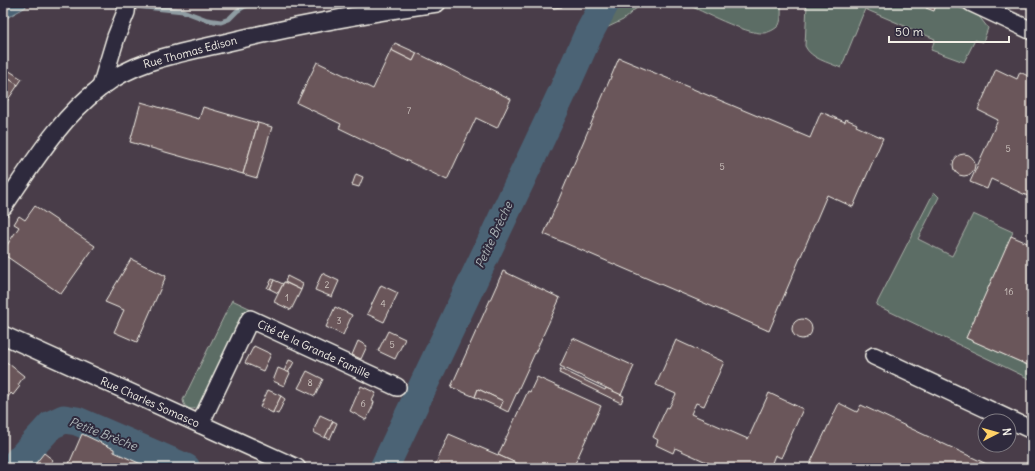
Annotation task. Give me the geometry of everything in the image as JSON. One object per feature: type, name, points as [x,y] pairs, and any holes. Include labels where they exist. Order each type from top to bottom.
[{"type":"street","points":[[101,87],[116,37],[126,12],[127,3]]},
{"type":"street","name":"Rue Thomas Edison","points":[[3,207],[60,127],[76,109],[101,87],[134,68],[175,54],[314,24],[369,13],[437,3]]},
{"type":"street","points":[[972,3],[1032,31]]},
{"type":"street","name":"Cité de la Grande Famille","points":[[200,424],[250,319],[396,387]]},
{"type":"street","name":"Rue Charles Somasco","points":[[3,335],[297,468]]},
{"type":"street","points":[[874,356],[1032,430]]},
{"type":"shaded area","points":[[3,3],[1032,3],[1032,468],[3,468]]},
{"type":"green space","points":[[616,3],[647,3],[640,5],[623,20],[604,29]]},
{"type":"green space","points":[[684,3],[781,3],[781,20],[779,25],[772,30],[765,33],[755,32],[735,26]]},
{"type":"green space","points":[[807,3],[948,3],[978,15],[988,28],[983,42],[975,40],[964,62],[931,50],[935,39],[865,9],[841,68],[825,62],[811,54],[805,46]]},
{"type":"green space","points":[[934,192],[939,197],[918,239],[952,256],[973,214],[1013,232],[966,338],[1032,367],[1032,380],[876,305]]},
{"type":"green space","points":[[232,300],[249,308],[199,407],[191,409],[185,405],[183,400]]},
{"type":"water","points":[[3,3],[25,3],[26,7],[3,20]]},
{"type":"building","points":[[552,3],[562,3],[562,7],[553,8]]},
{"type":"building","points":[[928,3],[936,5],[934,11],[926,8]]},
{"type":"building","points":[[395,43],[417,53],[413,61],[391,50]]},
{"type":"building","points":[[391,50],[413,61],[417,53],[511,99],[497,128],[476,118],[447,180],[339,128],[341,124],[297,103],[317,62],[373,89]]},
{"type":"building","points":[[619,58],[810,138],[821,112],[845,122],[846,119],[857,124],[856,126],[883,138],[853,207],[827,195],[769,331],[544,234]]},
{"type":"building","points":[[3,67],[22,79],[18,85],[3,75]]},
{"type":"building","points":[[996,69],[1017,79],[1020,72],[1032,78],[1032,198],[991,179],[987,189],[970,182],[998,120],[978,110]]},
{"type":"building","points":[[3,75],[18,85],[3,107]]},
{"type":"building","points":[[141,102],[199,119],[203,107],[258,123],[243,174],[130,142]]},
{"type":"building","points":[[258,123],[272,127],[257,178],[243,174]]},
{"type":"building","points":[[964,154],[972,157],[975,165],[972,173],[964,176],[956,173],[953,165],[956,157]]},
{"type":"building","points":[[356,174],[363,177],[359,187],[352,185]]},
{"type":"building","points":[[35,206],[95,246],[61,294],[3,254],[3,251],[19,227],[14,224],[19,216],[25,220]]},
{"type":"building","points":[[1011,236],[1032,245],[1032,367],[966,338]]},
{"type":"building","points":[[131,259],[166,276],[137,342],[114,332],[124,310],[105,302]]},
{"type":"building","points":[[503,271],[560,298],[508,412],[500,408],[503,401],[478,389],[475,397],[451,387]]},
{"type":"building","points":[[322,273],[339,281],[332,297],[315,290]]},
{"type":"building","points":[[287,276],[303,284],[301,290],[285,282]]},
{"type":"building","points":[[272,279],[274,280],[270,289],[267,288]]},
{"type":"building","points":[[274,280],[283,284],[278,293],[270,289]]},
{"type":"building","points":[[284,282],[301,290],[291,310],[274,302]]},
{"type":"building","points":[[381,285],[398,293],[384,322],[367,314]]},
{"type":"building","points":[[335,307],[352,315],[343,335],[326,327]]},
{"type":"building","points":[[798,319],[806,319],[812,325],[812,333],[806,339],[798,339],[792,333],[792,325]]},
{"type":"building","points":[[388,331],[405,339],[395,359],[378,351]]},
{"type":"building","points":[[573,338],[634,366],[621,395],[560,366]]},
{"type":"building","points":[[676,340],[724,362],[704,406],[696,403],[691,414],[748,439],[769,393],[803,409],[781,458],[775,455],[770,468],[720,468],[675,448],[673,453],[656,445],[658,440],[653,437],[667,407],[669,408],[676,394],[656,385]]},
{"type":"building","points":[[358,341],[367,346],[361,359],[352,355]]},
{"type":"building","points":[[254,346],[271,354],[263,371],[245,363]]},
{"type":"building","points":[[4,360],[24,376],[18,385],[20,386],[13,395],[11,393],[3,404],[3,362]]},
{"type":"building","points":[[289,360],[294,362],[288,373],[284,371]]},
{"type":"building","points":[[278,368],[290,373],[284,386],[273,381]]},
{"type":"building","points":[[561,369],[605,390],[606,388],[624,396],[621,403],[559,373]]},
{"type":"building","points":[[307,371],[323,379],[315,396],[298,388]]},
{"type":"building","points":[[537,377],[601,406],[573,468],[527,468],[498,455],[528,391],[530,392]]},
{"type":"building","points":[[361,386],[376,393],[372,401],[374,402],[372,408],[366,420],[350,411]]},
{"type":"building","points":[[478,389],[503,401],[500,408],[475,397]]},
{"type":"building","points":[[268,390],[281,396],[273,413],[260,407]]},
{"type":"building","points":[[281,396],[285,399],[278,414],[273,412]]},
{"type":"building","points":[[839,403],[857,412],[861,405],[995,468],[808,468]]},
{"type":"building","points":[[320,415],[333,421],[325,438],[313,432]]},
{"type":"building","points":[[333,421],[337,423],[330,439],[325,437]]},
{"type":"building","points":[[82,434],[114,449],[114,452],[150,468],[78,468],[69,464]]},
{"type":"building","points":[[449,434],[498,455],[527,468],[434,468]]},
{"type":"building","points":[[44,453],[53,460],[47,468],[32,468]]},
{"type":"waterway","points":[[136,6],[183,11],[207,20],[221,22],[229,19],[245,6],[257,3]]},
{"type":"waterway","name":"Petite Brèche","points":[[384,468],[564,89],[589,33],[605,3]]},
{"type":"waterway","name":"Petite Brèche","points":[[12,468],[51,425],[64,419],[77,421],[186,468]]}]
